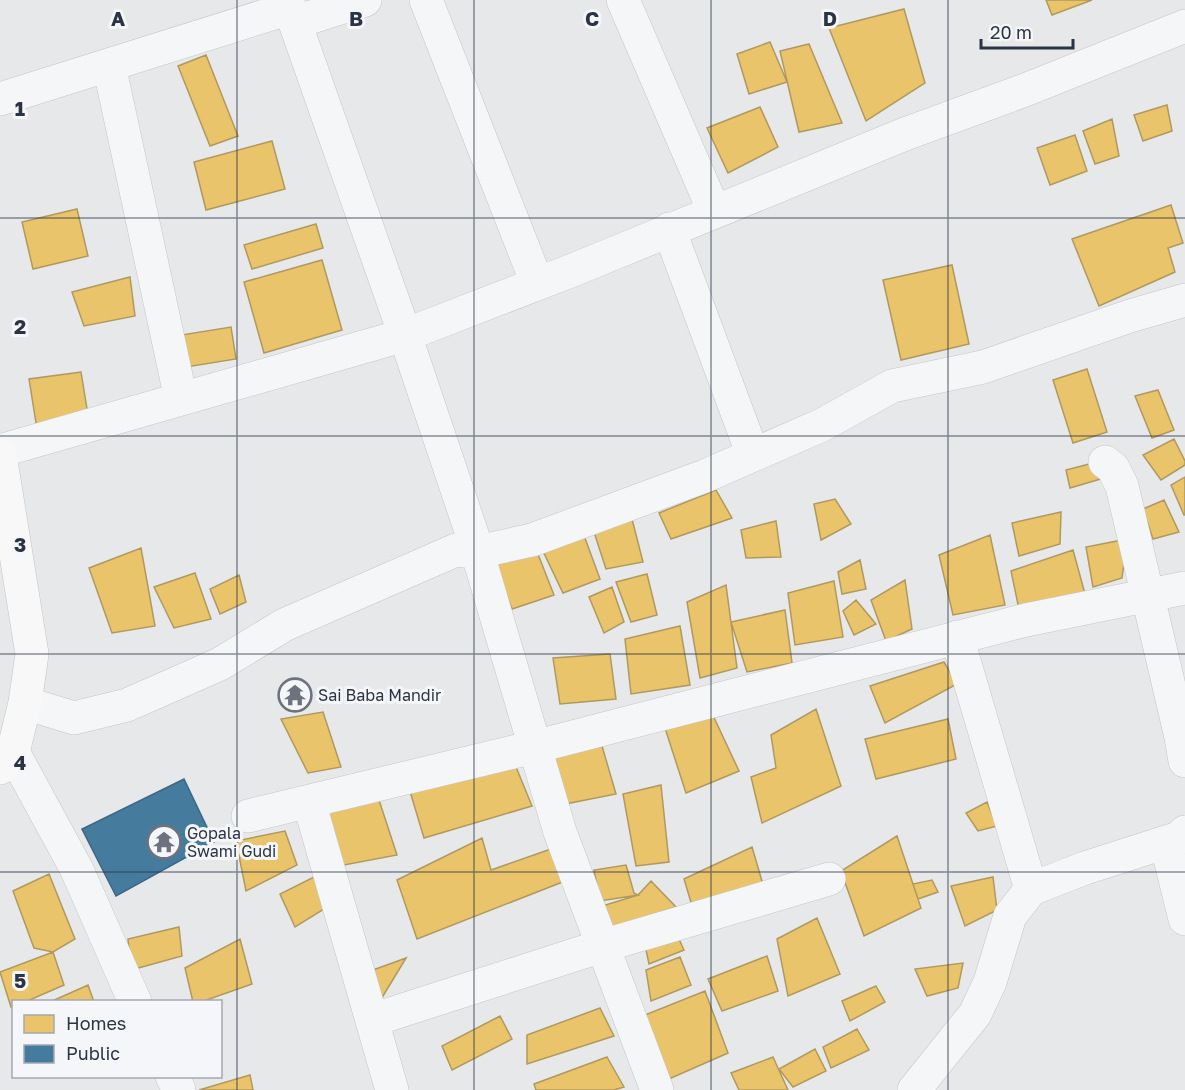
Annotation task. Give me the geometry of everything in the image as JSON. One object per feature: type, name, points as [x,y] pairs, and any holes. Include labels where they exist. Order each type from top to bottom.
[{"type":"main road","points":[[0,453],[32,654],[25,704],[7,760]]},
{"type":"street","points":[[0,99],[291,10],[365,0]]},
{"type":"street","points":[[426,0],[537,283]]},
{"type":"street","points":[[622,0],[714,211]]},
{"type":"street","points":[[0,453],[405,335],[905,134],[1025,90],[1185,26],[1175,0]]},
{"type":"street","points":[[291,10],[405,335],[477,552],[560,832],[657,1090]]},
{"type":"street","points":[[109,65],[181,399]]},
{"type":"street","points":[[669,229],[753,455]]},
{"type":"street","points":[[25,704],[74,718],[127,705],[219,664],[284,625],[456,549],[477,552],[532,540],[705,476],[822,425],[891,386],[983,367],[1130,316],[1185,300]]},
{"type":"street","points":[[1105,462],[1113,468],[1122,486],[1182,725],[1185,761]]},
{"type":"street","points":[[248,816],[534,747],[1026,620],[1185,588]]},
{"type":"street","points":[[957,637],[1031,889]]},
{"type":"street","points":[[7,760],[77,870],[134,1000]]},
{"type":"street","points":[[309,802],[392,1090]]},
{"type":"street","points":[[914,1090],[975,1014],[990,982],[1010,916],[1031,889],[1175,837],[1185,919]]},
{"type":"street","points":[[372,1020],[602,946],[828,879]]},
{"type":"building: Homes","points":[[1046,0],[1092,0],[1052,15]]},
{"type":"building: Homes","points":[[904,9],[925,83],[866,121],[829,28]]},
{"type":"building: Homes","points":[[770,42],[787,82],[749,94],[737,54]]},
{"type":"building: Homes","points":[[809,44],[842,123],[799,132],[780,51]]},
{"type":"building: Homes","points":[[206,55],[238,136],[210,146],[178,66]]},
{"type":"building: Homes","points":[[1167,105],[1172,131],[1143,141],[1134,115]]},
{"type":"building: Homes","points":[[760,107],[778,147],[728,173],[707,128]]},
{"type":"building: Homes","points":[[1112,119],[1119,156],[1095,164],[1083,131]]},
{"type":"building: Homes","points":[[1075,135],[1087,171],[1050,185],[1037,148]]},
{"type":"building: Homes","points":[[272,141],[285,189],[206,210],[194,162]]},
{"type":"building: Homes","points":[[1171,205],[1183,243],[1168,248],[1175,272],[1099,306],[1072,239]]},
{"type":"building: Homes","points":[[77,209],[88,256],[33,269],[22,222]]},
{"type":"building: Homes","points":[[316,224],[323,248],[252,269],[244,245]]},
{"type":"building: Homes","points":[[322,260],[342,330],[264,353],[244,282]]},
{"type":"building: Homes","points":[[952,265],[969,344],[901,360],[883,280]]},
{"type":"building: Homes","points":[[130,277],[135,316],[84,326],[72,292]]},
{"type":"building: Homes","points":[[231,327],[236,359],[180,368],[175,336]]},
{"type":"building: Homes","points":[[1087,369],[1107,432],[1073,443],[1053,380]]},
{"type":"building: Homes","points":[[81,372],[89,421],[37,429],[29,379]]},
{"type":"building: Homes","points":[[1158,390],[1174,430],[1152,438],[1135,396]]},
{"type":"building: Homes","points":[[1174,439],[1185,465],[1161,480],[1143,455]]},
{"type":"building: Homes","points":[[1097,462],[1104,478],[1070,488],[1066,470]]},
{"type":"building: Homes","points":[[1185,477],[1185,515],[1184,515],[1171,485]]},
{"type":"building: Homes","points":[[716,490],[732,518],[671,539],[659,513]]},
{"type":"building: Homes","points":[[835,499],[851,524],[821,540],[814,504]]},
{"type":"building: Homes","points":[[1164,500],[1179,532],[1153,539],[1143,509]]},
{"type":"building: Homes","points":[[1061,512],[1060,544],[1019,556],[1012,523]]},
{"type":"building: Homes","points":[[632,519],[643,562],[606,569],[593,529]]},
{"type":"building: Homes","points":[[776,521],[781,557],[746,558],[741,530]]},
{"type":"building: Homes","points":[[582,530],[600,579],[563,593],[542,549]]},
{"type":"building: Homes","points":[[990,535],[1005,605],[953,615],[939,555]]},
{"type":"building: Homes","points":[[1127,539],[1122,578],[1093,587],[1086,547]]},
{"type":"building: Homes","points":[[534,544],[554,595],[512,609],[490,554]]},
{"type":"building: Homes","points":[[141,548],[155,626],[112,633],[89,568]]},
{"type":"building: Homes","points":[[1073,550],[1085,594],[1020,614],[1011,571]]},
{"type":"building: Homes","points":[[860,560],[866,589],[842,594],[838,572]]},
{"type":"building: Homes","points":[[195,573],[211,619],[174,628],[154,587]]},
{"type":"building: Homes","points":[[647,574],[657,615],[631,622],[616,582]]},
{"type":"building: Homes","points":[[239,575],[246,602],[220,614],[210,589]]},
{"type":"building: Homes","points":[[905,580],[912,629],[886,641],[871,600]]},
{"type":"building: Homes","points":[[834,581],[843,637],[795,645],[788,593]]},
{"type":"building: Homes","points":[[726,585],[737,668],[700,678],[687,602]]},
{"type":"building: Homes","points":[[612,587],[624,622],[604,633],[589,597]]},
{"type":"building: Homes","points":[[856,600],[876,624],[854,635],[843,611]]},
{"type":"building: Homes","points":[[785,610],[792,663],[747,672],[731,622]]},
{"type":"building: Homes","points":[[680,626],[690,685],[631,694],[625,639]]},
{"type":"building: Homes","points":[[610,654],[616,699],[560,704],[553,658]]},
{"type":"building: Homes","points":[[944,662],[957,684],[885,723],[870,686]]},
{"type":"building: Homes","points":[[710,709],[739,771],[686,793],[664,725]]},
{"type":"building: Homes","points":[[816,709],[841,786],[762,823],[751,777],[776,768],[771,735]]},
{"type":"building: Homes","points":[[323,712],[341,767],[308,773],[281,719]]},
{"type":"building: Homes","points":[[948,719],[956,759],[876,779],[865,739]]},
{"type":"building: Homes","points":[[602,746],[616,794],[565,804],[554,756]]},
{"type":"building: Homes","points":[[516,767],[532,806],[424,838],[409,788]]},
{"type":"building: Homes","points":[[661,785],[669,862],[636,866],[623,794]]},
{"type":"building: Homes","points":[[379,800],[397,855],[339,866],[323,808]]},
{"type":"building: Homes","points":[[987,802],[997,826],[978,831],[966,813]]},
{"type":"building: Homes","points":[[285,831],[297,865],[246,891],[236,841]]},
{"type":"building: Homes","points":[[897,836],[921,908],[864,936],[841,871]]},
{"type":"building: Homes","points":[[482,838],[491,870],[551,849],[565,881],[417,939],[397,880]]},
{"type":"building: Homes","points":[[752,847],[764,888],[693,909],[684,879]]},
{"type":"building: Homes","points":[[626,865],[634,893],[638,895],[600,901],[594,870]]},
{"type":"building: Homes","points":[[49,874],[75,939],[53,952],[34,948],[13,891]]},
{"type":"building: Homes","points":[[316,876],[329,906],[295,927],[280,894]]},
{"type":"building: Homes","points":[[993,877],[997,910],[965,926],[951,886]]},
{"type":"building: Homes","points":[[932,880],[938,892],[918,899],[913,884]]},
{"type":"building: Homes","points":[[651,881],[676,907],[605,930],[599,907],[638,895]]},
{"type":"building: Homes","points":[[817,918],[840,974],[788,996],[777,939]]},
{"type":"building: Homes","points":[[179,927],[182,956],[131,970],[128,939]]},
{"type":"building: Homes","points":[[240,939],[252,984],[207,1000],[193,1000],[185,968]]},
{"type":"building: Homes","points":[[679,939],[684,950],[649,964],[645,945]]},
{"type":"building: Homes","points":[[53,952],[64,985],[30,1000],[12,1000],[11,1007],[0,972]]},
{"type":"building: Homes","points":[[767,956],[778,991],[722,1011],[708,979]]},
{"type":"building: Homes","points":[[680,957],[691,985],[651,1001],[646,970]]},
{"type":"building: Homes","points":[[406,958],[380,1001],[373,970]]},
{"type":"building: Homes","points":[[963,963],[958,988],[927,996],[915,969]]},
{"type":"building: Homes","points":[[88,985],[93,1000],[54,1000]]},
{"type":"building: Homes","points":[[876,986],[885,1002],[850,1021],[842,1001]]},
{"type":"building: Homes","points":[[705,991],[728,1053],[662,1082],[630,1021]]},
{"type":"building: Homes","points":[[600,1008],[614,1036],[527,1064],[527,1035]]},
{"type":"building: Homes","points":[[500,1016],[512,1039],[452,1070],[442,1046]]},
{"type":"building: Homes","points":[[857,1029],[869,1050],[831,1068],[823,1047]]},
{"type":"building: Homes","points":[[815,1049],[826,1071],[793,1087],[779,1069]]},
{"type":"building: Homes","points":[[607,1057],[624,1087],[614,1090],[536,1090],[534,1084]]},
{"type":"building: Homes","points":[[773,1057],[788,1090],[739,1090],[731,1073]]},
{"type":"building: Homes","points":[[250,1075],[253,1090],[199,1090]]},
{"type":"building: Public","points":[[184,779],[214,842],[116,896],[82,829]]},
{"type":"place","name":"Sai Baba Mandir","points":[[295,695]]},
{"type":"place","name":"Gopala Swami Gudi","points":[[164,842]]}]
